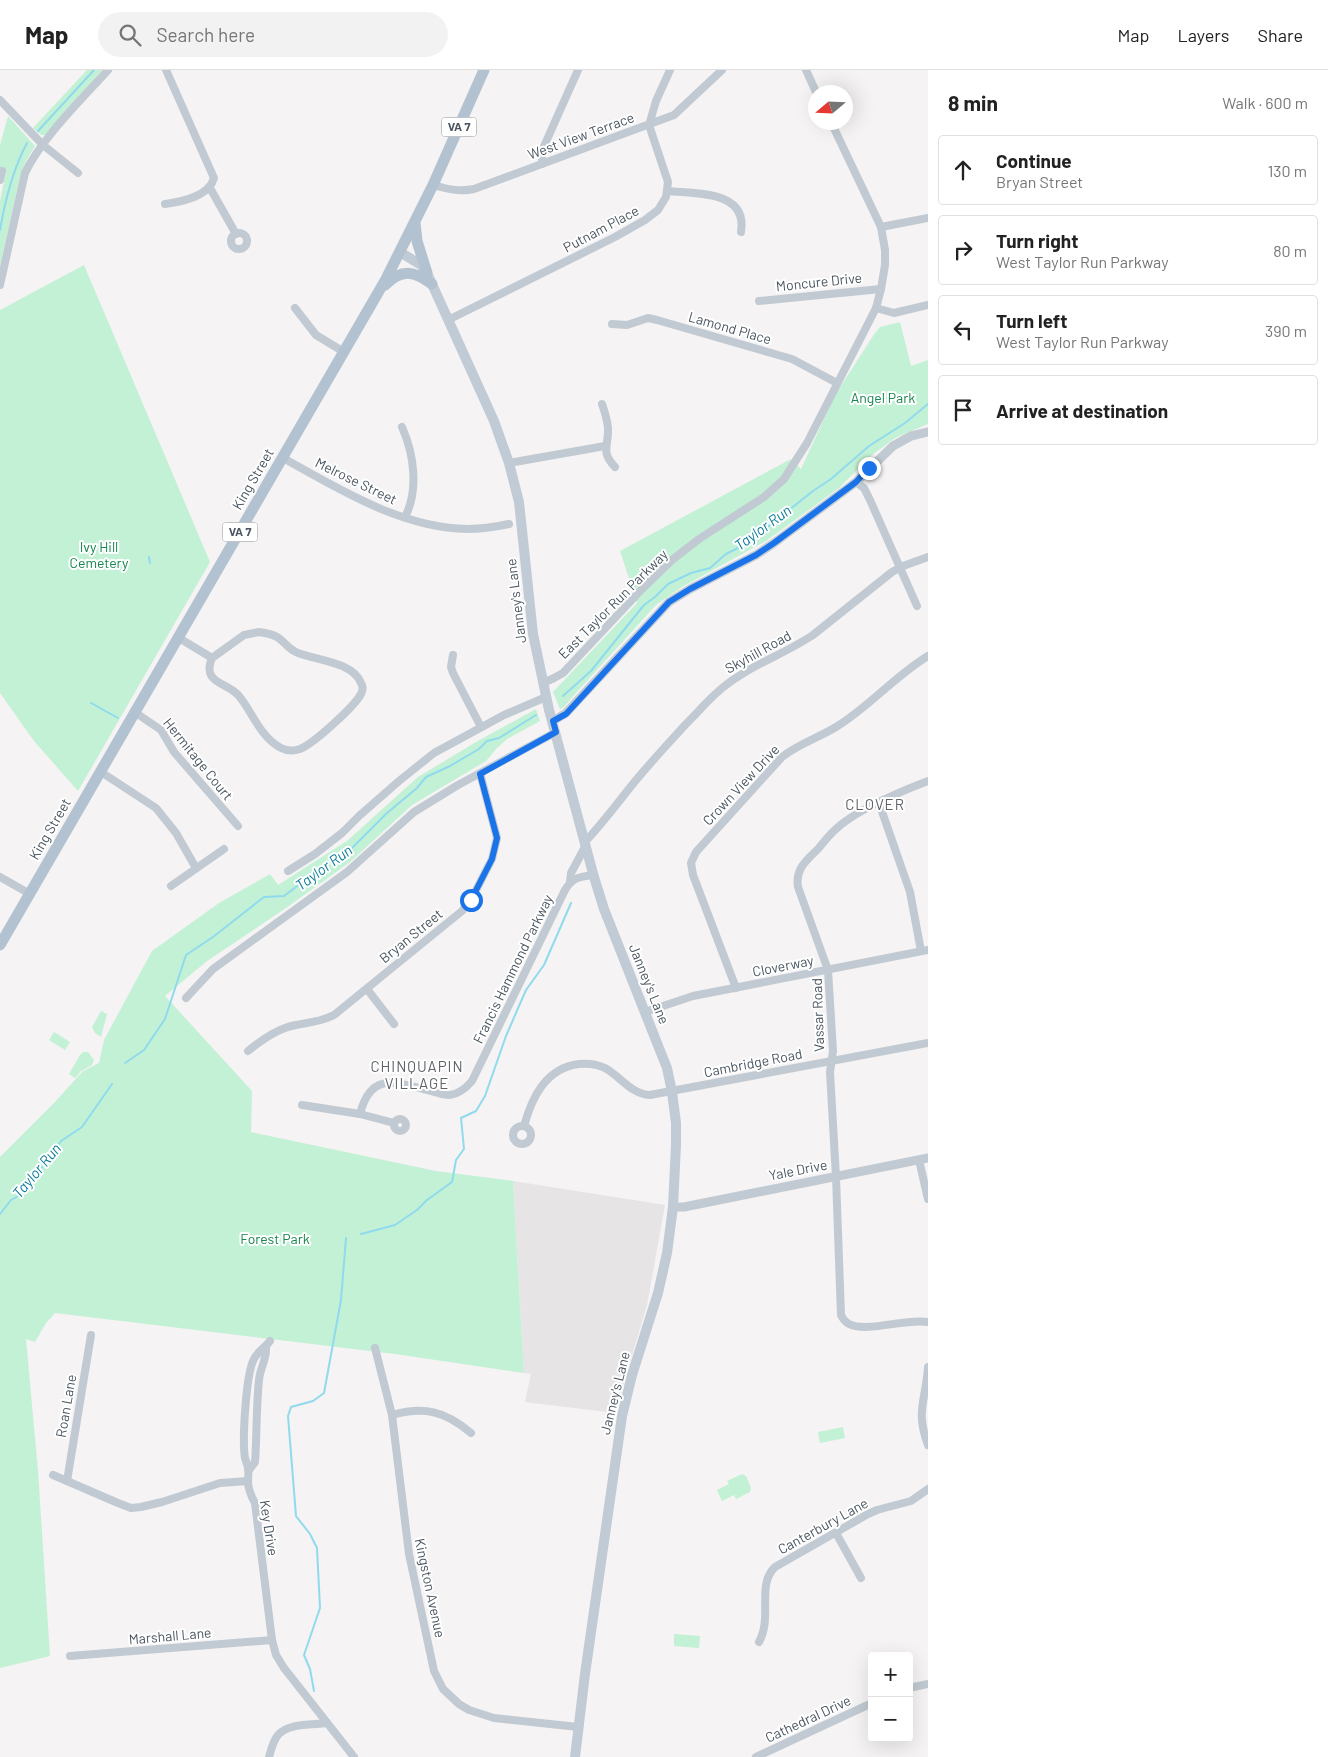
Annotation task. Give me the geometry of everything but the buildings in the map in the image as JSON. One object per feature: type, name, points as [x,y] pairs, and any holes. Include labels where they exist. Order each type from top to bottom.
[{"type":"main road","name":"King Street","points":[[0,945],[378,292],[415,223],[484,70]]},
{"type":"main road","points":[[415,223],[417,241],[427,273]]},
{"type":"main road","name":"Janney's Lane","points":[[400,252],[421,265],[427,273],[494,421],[510,463],[519,502],[529,606],[546,697],[593,875],[604,909],[667,1068],[672,1092],[676,1138],[667,1253],[658,1293],[632,1375],[622,1416],[575,1757]]},
{"type":"main road","points":[[378,292],[394,277],[405,273],[417,275],[432,284]]},
{"type":"street","points":[[0,285],[25,173],[30,163],[43,145],[108,70]]},
{"type":"street","points":[[165,204],[182,202],[210,188],[214,178],[166,70]]},
{"type":"street","points":[[542,164],[542,150],[578,70]]},
{"type":"street","points":[[670,70],[656,101],[649,125],[667,177],[668,191],[712,196],[729,201],[740,216],[742,223],[741,232]]},
{"type":"street","name":"West View Terrace","points":[[433,185],[463,191],[480,187],[649,125],[674,115],[722,70]]},
{"type":"street","points":[[806,70],[813,85]]},
{"type":"street","points":[[0,100],[43,145],[78,173]]},
{"type":"street","points":[[835,130],[882,227],[928,218]]},
{"type":"street","points":[[0,180],[2,171]]},
{"type":"street","points":[[210,188],[236,234]]},
{"type":"street","name":"Putnam Place","points":[[448,320],[646,220],[658,210],[668,191]]},
{"type":"street","name":"East Taylor Run Parkway","points":[[543,683],[563,673],[672,560],[699,539],[764,497],[784,479],[807,443],[876,308],[885,257],[882,227]]},
{"type":"street","name":"Moncure Drive","points":[[759,301],[881,288]]},
{"type":"street","points":[[876,308],[894,313],[928,305]]},
{"type":"street","points":[[295,308],[316,335],[344,352]]},
{"type":"street","name":"Lamond Place","points":[[612,324],[627,325],[648,318],[657,320],[792,360],[837,383]]},
{"type":"street","points":[[602,404],[608,433],[605,446],[608,461],[615,468]]},
{"type":"street","points":[[402,427],[409,444],[413,477],[409,508],[405,517]]},
{"type":"street","points":[[186,998],[213,969],[348,872],[414,812],[458,784],[480,774],[554,727],[669,602],[756,555],[856,482],[893,446],[911,436],[928,432]]},
{"type":"street","points":[[510,463],[605,446]]},
{"type":"street","name":"Melrose Street","points":[[283,458],[371,505],[430,525],[453,528],[485,528],[509,524]]},
{"type":"street","points":[[856,482],[864,488],[870,500],[917,606]]},
{"type":"street","name":"Skyhill Road","points":[[585,845],[629,788],[708,699],[738,675],[813,635],[900,567],[928,558]]},
{"type":"street","points":[[259,632],[269,633],[277,637],[292,651],[327,660],[356,675],[362,684],[362,691],[342,716],[302,748],[289,751],[276,744],[261,730],[236,692],[214,681],[210,669],[212,658],[244,635],[259,632]]},
{"type":"street","points":[[179,638],[212,658]]},
{"type":"street","points":[[453,655],[451,667],[453,673],[481,727]]},
{"type":"street","name":"Crown View Drive","points":[[736,988],[693,875],[691,863],[696,852],[782,757],[794,748],[835,728],[861,710],[928,656]]},
{"type":"street","points":[[288,871],[315,854],[342,833],[417,765],[434,753],[504,714],[546,697]]},
{"type":"street","name":"Hermitage Court","points":[[136,713],[162,730],[174,752],[238,826]]},
{"type":"street","points":[[101,772],[156,808],[176,833],[196,868]]},
{"type":"street","name":"Bryan Street","points":[[248,1051],[262,1040],[285,1028],[319,1022],[327,1018],[367,989],[462,911],[475,892],[492,859],[497,838],[480,774]]},
{"type":"street","name":"Vassar Road","points":[[928,781],[848,819],[835,829],[798,872],[798,887],[828,970],[833,1051],[830,1072],[841,1315],[846,1322],[858,1326],[910,1321],[928,1322]]},
{"type":"street","points":[[879,803],[910,892],[925,950]]},
{"type":"street","name":"Francis Hammond Parkway","points":[[360,1114],[363,1100],[368,1093],[382,1084],[395,1083],[449,1095],[467,1088],[570,882],[571,873],[585,845]]},
{"type":"street","points":[[171,886],[224,849]]},
{"type":"street","points":[[570,882],[581,877],[593,875]]},
{"type":"street","points":[[0,877],[30,894]]},
{"type":"street","name":"Cloverway","points":[[645,1012],[693,996],[925,950]]},
{"type":"street","points":[[367,989],[394,1024]]},
{"type":"street","name":"Cambridge Road","points":[[524,1126],[538,1091],[546,1080],[558,1071],[574,1065],[591,1064],[602,1066],[631,1088],[644,1095],[672,1092],[928,1043]]},
{"type":"street","points":[[302,1105],[360,1114],[394,1123]]},
{"type":"street","points":[[923,1159],[928,1199]]},
{"type":"street","name":"Yale Drive","points":[[672,1207],[923,1159]]},
{"type":"street","name":"Roan Lane","points":[[67,1481],[91,1335]]},
{"type":"street","points":[[53,1475],[131,1508],[162,1502],[220,1483],[248,1480],[249,1470],[245,1458],[244,1445],[249,1377],[257,1352],[268,1344],[267,1356],[259,1378],[255,1462],[249,1470]]},
{"type":"street","name":"Kingston Avenue","points":[[376,1348],[392,1415],[412,1575],[434,1671],[443,1689],[458,1704],[469,1710],[494,1718],[578,1727]]},
{"type":"street","points":[[928,1367],[921,1405],[923,1429],[928,1446]]},
{"type":"street","points":[[392,1415],[415,1410],[430,1411],[458,1423],[470,1433]]},
{"type":"street","name":"Key Drive","points":[[248,1480],[250,1493],[255,1503],[272,1640],[276,1655],[284,1668],[354,1757]]},
{"type":"street","name":"Canterbury Lane","points":[[759,1642],[765,1629],[766,1621],[765,1591],[769,1573],[775,1567],[877,1510],[911,1501],[928,1489]]},
{"type":"street","points":[[836,1533],[861,1578]]},
{"type":"street","name":"Marshall Lane","points":[[70,1656],[272,1640]]},
{"type":"street","points":[[913,1687],[928,1684]]},
{"type":"street","name":"Cathedral Drive","points":[[756,1757],[868,1705]]},
{"type":"street","points":[[269,1757],[276,1738],[283,1730],[296,1726],[327,1723]]},
{"type":"shaded area","points":[[513,1181],[665,1205],[647,1305],[615,1413],[525,1402],[531,1374],[524,1373]]},
{"type":"green space","points":[[87,70],[102,70],[46,135],[41,135],[33,128]]},
{"type":"green space","points":[[8,116],[35,146],[26,161],[20,177],[0,266],[0,201],[6,172],[0,170],[0,145]]},
{"type":"green space","name":"Ivy Hill Cemetery","points":[[84,265],[210,562],[78,791],[34,741],[0,693],[0,310]]},
{"type":"green space","name":"Angel Park","points":[[900,322],[911,366],[928,360],[928,424],[895,438],[872,455],[839,488],[766,541],[682,587],[656,605],[564,707],[560,709],[553,692],[637,603],[620,551],[791,459],[801,469],[835,395],[875,333],[880,327]]},
{"type":"green space","name":"Forest Park","points":[[536,709],[540,721],[507,739],[486,761],[412,805],[350,862],[207,961],[165,996],[252,1091],[251,1132],[436,1171],[513,1181],[524,1373],[395,1354],[55,1313],[46,1323],[35,1342],[26,1339],[38,1471],[50,1656],[0,1668],[0,1157],[83,1071],[99,1063],[104,1040],[152,951],[219,903],[270,874],[278,885],[347,841],[418,777]]},
{"type":"green space","points":[[101,1011],[107,1014],[101,1037],[95,1033],[92,1027]]},
{"type":"green space","points":[[54,1032],[70,1042],[65,1050],[49,1040]]},
{"type":"green space","points":[[83,1052],[88,1052],[94,1060],[92,1065],[81,1071],[75,1078],[69,1074]]},
{"type":"green space","points":[[843,1427],[845,1438],[820,1443],[818,1432]]},
{"type":"green space","points":[[742,1474],[746,1476],[751,1488],[750,1492],[736,1499],[734,1495],[722,1501],[717,1490],[729,1484],[727,1481]]},
{"type":"green space","points":[[674,1634],[700,1636],[699,1648],[674,1646]]},
{"type":"waterway","points":[[38,131],[94,70]]},
{"type":"waterway","points":[[0,230],[10,185],[27,143]]},
{"type":"waterway","name":"Taylor Run","points":[[563,696],[591,671],[644,605],[668,584],[691,573],[710,568],[726,554],[742,546],[831,479],[869,446],[905,423],[928,404]]},
{"type":"waterway","points":[[149,557],[150,563]]},
{"type":"waterway","points":[[91,703],[118,718]]},
{"type":"waterway","name":"Taylor Run","points":[[125,1063],[144,1050],[165,1019],[186,955],[213,937],[264,897],[284,896],[352,848],[387,813],[417,788],[426,777],[450,766],[479,749],[487,741],[499,738],[536,715]]},
{"type":"waterway","points":[[361,1234],[395,1225],[452,1182],[456,1160],[464,1149],[461,1118],[476,1111],[485,1096],[506,1036],[526,990],[544,965],[571,903]]},
{"type":"waterway","name":"Taylor Run","points":[[0,1214],[11,1200],[20,1195],[31,1182],[61,1141],[82,1127],[112,1084]]},
{"type":"waterway","points":[[314,1691],[310,1669],[304,1655],[320,1608],[317,1548],[310,1534],[296,1516],[288,1416],[291,1407],[313,1401],[324,1393],[341,1300],[346,1238]]},
{"type":"district","name":"CLOVER","points":[[875,805]]},
{"type":"district","name":"CHINQUAPIN VILLAGE","points":[[417,1076]]},
{"type":"route","points":[[471,900],[492,859],[497,838],[480,774],[522,749],[556,732],[553,721],[566,714],[669,602],[756,555],[774,543],[856,482],[869,468]]}]
